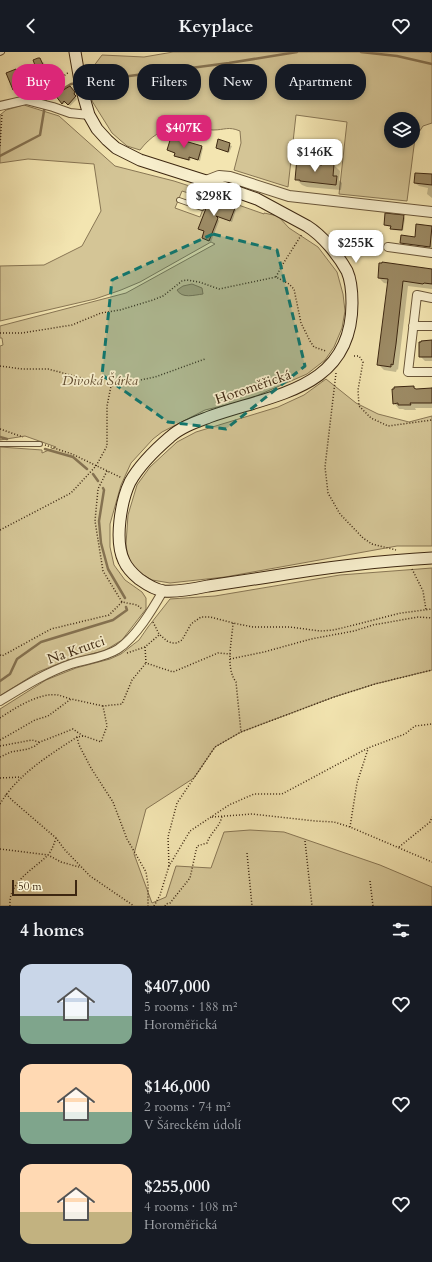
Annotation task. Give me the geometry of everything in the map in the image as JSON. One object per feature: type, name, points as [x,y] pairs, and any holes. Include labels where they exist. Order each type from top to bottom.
[{"type":"main road","name":"Horoměřická","points":[[75,52],[75,64]]},
{"type":"main road","name":"Horoměřická","points":[[85,100],[89,115],[97,128],[107,140],[126,154],[257,199],[314,230],[332,249],[348,272],[352,295],[352,316],[347,338],[338,356],[324,372],[299,388],[270,399],[220,414],[181,429],[171,436],[139,468],[126,494],[120,523],[120,543],[123,560],[133,574],[147,585],[163,591],[184,590],[288,574],[405,559],[432,558]]},
{"type":"street","points":[[1,106],[26,100]]},
{"type":"street","points":[[30,100],[70,114],[89,115]]},
{"type":"street","points":[[209,182],[219,176],[230,177],[289,196],[432,212]]},
{"type":"street","points":[[388,247],[432,253]]},
{"type":"street","points":[[432,298],[417,296],[408,372],[432,372]]},
{"type":"street","points":[[413,326],[432,326]]},
{"type":"street","name":"Na Krutci","points":[[0,701],[47,674],[72,664],[106,655],[118,649],[132,636],[163,591]]},
{"type":"lane","points":[[179,200],[202,208],[209,182]]},
{"type":"lane","points":[[0,444],[40,444]]},
{"type":"path","points":[[0,146],[1,106]]},
{"type":"path","points":[[276,277],[307,226]]},
{"type":"path","points":[[0,333],[22,333],[72,325],[101,313],[120,310],[153,300],[163,296],[182,281],[193,280],[219,289],[276,277],[289,284],[294,289],[301,323],[310,341],[314,347],[326,351]]},
{"type":"path","points":[[354,356],[359,356],[363,362],[358,390],[359,406],[371,418],[388,426],[432,420]]},
{"type":"path","points":[[0,366],[48,370],[111,386],[155,377],[205,359]]},
{"type":"path","points":[[331,365],[336,372],[325,467],[328,493],[340,514],[363,538],[372,544],[401,552],[423,590],[426,610]]},
{"type":"path","points":[[0,530],[71,493],[96,466],[108,446],[107,406],[111,386]]},
{"type":"path","points":[[0,429],[72,454],[131,482]]},
{"type":"path","points":[[107,471],[98,489],[95,521],[102,571],[122,602],[137,605],[148,614],[159,634],[172,643],[177,643],[182,640],[191,624],[202,616],[210,616],[253,627],[290,627],[320,631],[334,630],[401,613],[432,609]]},
{"type":"path","points":[[0,655],[2,656],[51,629],[109,615],[122,602]]},
{"type":"path","points":[[230,659],[264,652],[311,639],[354,631],[373,625],[418,617],[432,618]]},
{"type":"path","points":[[233,623],[230,659],[232,676],[236,682],[241,732]]},
{"type":"path","points":[[118,649],[126,654],[145,647],[159,634]]},
{"type":"path","points":[[0,718],[16,707],[29,701],[57,695],[103,706],[122,704],[132,680],[146,663],[145,647]]},
{"type":"path","points":[[146,663],[173,672],[218,653],[231,654]]},
{"type":"path","points":[[169,866],[168,836],[177,803],[215,747],[241,732],[334,697],[375,684],[432,670]]},
{"type":"path","points":[[0,740],[35,720],[48,716],[71,699]]},
{"type":"path","points":[[0,757],[28,748],[73,729],[84,736],[101,742],[107,726],[103,706]]},
{"type":"path","points":[[154,906],[160,895],[169,866],[190,831],[229,804],[254,794],[282,794],[368,748],[405,734],[414,726],[432,724]]},
{"type":"path","points":[[0,804],[6,794],[37,764],[77,737],[84,736]]},
{"type":"path","points":[[77,737],[79,745],[113,802],[128,839],[146,872],[148,885],[148,906]]},
{"type":"path","points":[[0,746],[32,740],[40,742]]},
{"type":"path","points":[[350,827],[357,782],[368,748]]},
{"type":"path","points":[[0,778],[22,777]]},
{"type":"path","points":[[6,794],[56,838],[64,850],[90,876],[134,906]]},
{"type":"path","points":[[211,817],[259,814],[334,822],[350,827],[432,862]]},
{"type":"path","points":[[165,906],[166,904],[170,903],[190,878],[197,846],[207,843],[209,837],[221,822],[222,816]]},
{"type":"path","points":[[398,848],[430,822],[432,816]]},
{"type":"path","points":[[10,906],[13,888],[35,865],[48,855],[56,838]]},
{"type":"path","points":[[305,841],[312,906]]},
{"type":"path","points":[[0,849],[48,855],[61,862],[81,868]]},
{"type":"path","points":[[247,853],[252,906]]},
{"type":"path","points":[[370,881],[373,906]]},
{"type":"highlighted area","points":[[213,234],[277,250],[305,366],[226,429],[168,422],[102,375],[112,280]]},
{"type":"green space","points":[[173,52],[432,52],[432,123],[423,126],[420,130],[420,112],[384,112],[384,148],[414,148],[407,201],[339,194],[347,122],[296,115],[288,187],[234,170],[241,143],[240,131],[229,128],[213,130],[173,128],[156,135],[140,150],[127,146],[112,133],[92,101],[129,100],[129,64],[95,64],[102,55],[144,57]]},
{"type":"green space","name":"Divoká Šárka","points":[[24,105],[59,116],[115,166],[174,181],[205,191],[210,195],[264,214],[278,216],[289,228],[318,247],[337,272],[343,294],[345,311],[342,328],[334,347],[325,360],[307,374],[247,400],[205,410],[162,432],[153,439],[131,463],[121,485],[110,524],[110,547],[114,565],[125,580],[142,592],[146,598],[146,609],[122,640],[104,651],[70,659],[38,672],[0,696],[0,447],[42,450],[42,453],[56,447],[25,436],[0,440],[0,346],[3,345],[2,338],[0,338],[0,326],[126,293],[215,244],[211,242],[140,282],[121,290],[95,299],[0,321],[0,266],[44,265],[82,246],[101,211],[94,164],[28,159],[0,163],[0,115],[6,110]],"holes":[[[182,191],[207,199],[200,217],[175,208]]]},
{"type":"green space","points":[[326,379],[356,403],[378,414],[409,422],[432,416],[432,546],[397,546],[225,577],[170,583],[152,580],[140,573],[128,559],[126,544],[128,515],[137,485],[150,467],[177,442],[196,432],[278,407],[304,395]]},
{"type":"green space","points":[[432,568],[432,670],[375,684],[334,697],[241,732],[215,747],[194,778],[146,809],[134,854],[152,903],[166,897],[176,866],[211,868],[224,832],[250,830],[284,832],[380,865],[432,887],[432,906],[0,906],[0,709],[46,680],[76,668],[110,659],[121,654],[139,640],[170,599],[215,596],[340,575]]},
{"type":"shaded area","points":[[192,284],[202,288],[203,294],[192,296],[182,295],[177,290],[183,286]]},
{"type":"building","points":[[40,58],[43,64],[34,64],[33,60]]},
{"type":"building","points":[[12,71],[12,88],[6,73]]},
{"type":"building","points":[[70,86],[73,90],[73,99],[68,105],[64,101],[62,104],[59,100],[65,100],[65,89]]},
{"type":"building","points":[[171,137],[202,146],[198,160],[189,157],[189,160],[174,156],[175,153],[167,150]]},
{"type":"building","points":[[218,139],[230,143],[228,152],[216,148]]},
{"type":"building","points":[[297,158],[305,159],[305,163],[322,165],[322,163],[334,164],[333,176],[337,176],[336,185],[295,180]]},
{"type":"building","points":[[415,173],[432,174],[432,185],[414,183]]},
{"type":"building","points":[[210,198],[235,208],[230,221],[216,216],[218,218],[209,241],[202,238],[204,231],[198,229]]},
{"type":"building","points":[[385,213],[404,215],[402,230],[390,229],[391,226],[384,225]]},
{"type":"building","points":[[416,224],[432,226],[430,247],[400,243],[401,235],[415,237]]},
{"type":"building","points":[[382,262],[432,269],[432,284],[403,281],[396,344],[393,365],[391,364],[391,367],[377,365],[388,279],[378,278],[379,263]]},
{"type":"building","points":[[432,340],[432,357],[419,357],[419,342]]},
{"type":"building","points":[[414,386],[416,389],[432,388],[432,403],[410,403],[411,405],[398,405],[398,403],[393,404],[392,389],[394,389],[394,387]]},
{"type":"waterway","points":[[129,76],[229,63],[297,52]]},
{"type":"waterway","points":[[361,52],[397,56],[432,64]]},
{"type":"waterway","points":[[0,156],[40,135],[46,99],[73,84]]},
{"type":"waterway","points":[[0,437],[7,439]]},
{"type":"waterway","points":[[45,449],[73,457],[87,469]]},
{"type":"waterway","points":[[93,474],[98,481]]},
{"type":"waterway","points":[[103,488],[104,490],[99,521],[101,543],[108,569],[125,598]]},
{"type":"waterway","points":[[0,681],[10,674],[17,659],[41,642],[113,620],[127,610],[126,607]]}]
